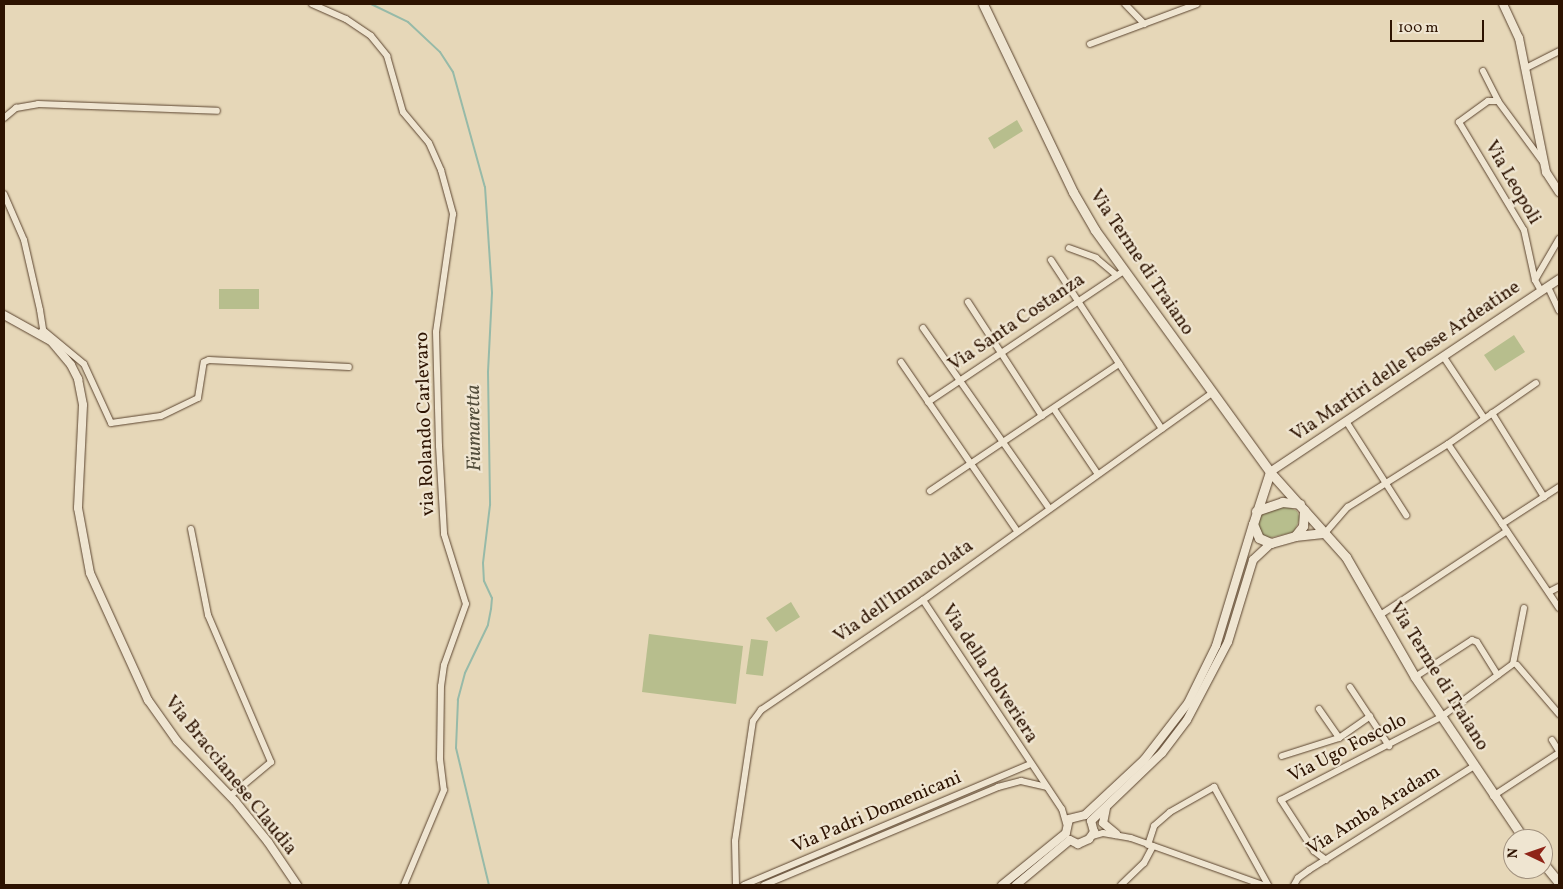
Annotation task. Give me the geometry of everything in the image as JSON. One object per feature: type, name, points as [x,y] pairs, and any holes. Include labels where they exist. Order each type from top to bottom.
[{"type":"main road","name":"Via Terme di Traiano","points":[[986,5],[1073,192],[1120,273],[1270,472],[1346,557],[1415,677],[1517,829]]},
{"type":"main road","points":[[1270,472],[1253,524],[1260,538],[1271,543],[1295,536],[1325,533]]},
{"type":"main road","points":[[1256,511],[1282,502],[1302,507],[1303,526],[1295,536]]},
{"type":"street","name":"via Rolando Carlevaro","points":[[312,4],[346,19],[371,36],[387,56],[403,112],[429,143],[441,170],[453,214],[436,332],[444,534],[466,604],[444,665],[441,686],[440,759],[444,790],[404,885]]},
{"type":"street","points":[[1126,4],[1144,24]]},
{"type":"street","points":[[1090,44],[1198,4]]},
{"type":"street","points":[[1503,4],[1519,38],[1544,163]]},
{"type":"street","points":[[1526,68],[1559,51]]},
{"type":"street","points":[[1482,71],[1498,101],[1544,163],[1559,192]]},
{"type":"street","name":"Via Leopoli","points":[[1498,101],[1488,101],[1459,122],[1524,230],[1535,280],[1545,289],[1559,311]]},
{"type":"street","points":[[4,118],[16,108],[38,104],[217,111]]},
{"type":"street","points":[[4,194],[24,240],[42,331],[84,364],[108,420],[120,424],[161,416],[198,398],[204,362],[209,360],[349,367]]},
{"type":"street","points":[[1535,280],[1559,239]]},
{"type":"street","name":"Via Terme di Traiano","points":[[1069,248],[1096,258],[1120,273]]},
{"type":"street","points":[[1051,260],[1162,429]]},
{"type":"street","name":"Via Santa Costanza","points":[[928,402],[1120,273]]},
{"type":"street","name":"Via Martiri delle Fosse Ardeatine","points":[[1270,472],[1559,279]]},
{"type":"street","points":[[968,302],[1002,351],[1042,416]]},
{"type":"street","name":"Via Braccianese Claudia","points":[[4,315],[42,331],[71,365],[81,392],[83,421],[78,508],[96,593],[128,652],[152,709],[177,741],[230,796],[268,842],[297,885]]},
{"type":"street","points":[[923,328],[1049,508]]},
{"type":"street","points":[[1443,356],[1484,418]]},
{"type":"street","points":[[901,362],[1017,531]]},
{"type":"street","points":[[930,491],[1119,364]]},
{"type":"street","points":[[1325,533],[1348,507],[1448,444],[1536,382]]},
{"type":"street","name":"Via dell'Immacolata","points":[[736,885],[735,841],[752,721],[761,710],[923,600],[1049,508],[1211,394]]},
{"type":"street","points":[[1054,409],[1098,473]]},
{"type":"street","points":[[1492,413],[1544,497]]},
{"type":"street","points":[[1346,421],[1406,515]]},
{"type":"street","points":[[1448,444],[1559,608]]},
{"type":"street","points":[[1502,524],[1559,487]]},
{"type":"street","points":[[1090,825],[1188,703],[1216,646],[1253,524]]},
{"type":"street","points":[[191,529],[208,615],[271,762],[230,796]]},
{"type":"street","points":[[1380,615],[1507,531]]},
{"type":"street","points":[[1068,836],[1082,843],[1090,825],[1108,803],[1162,753],[1188,720],[1228,642],[1253,560],[1271,543]]},
{"type":"street","points":[[1549,592],[1559,587]]},
{"type":"street","name":"Via della Polveriera","points":[[923,600],[1062,809],[1066,823]]},
{"type":"street","name":"Via Ugo Foscolo","points":[[1326,860],[1314,851],[1281,800],[1389,746],[1441,717],[1513,664],[1524,608]]},
{"type":"street","points":[[1415,677],[1472,640],[1477,642],[1498,675]]},
{"type":"street","points":[[1517,665],[1559,714]]},
{"type":"street","points":[[1350,687],[1389,746]]},
{"type":"street","points":[[1319,709],[1339,738]]},
{"type":"street","points":[[1282,756],[1339,738],[1370,716]]},
{"type":"street","points":[[1493,796],[1559,752],[1552,740]]},
{"type":"street","name":"Via Amba Aradam","points":[[1294,885],[1298,878],[1474,766]]},
{"type":"street","points":[[1027,781],[1033,768]]},
{"type":"street","name":"Via Padri Domenicani","points":[[744,885],[1022,769],[1033,768]]},
{"type":"street","points":[[1022,769],[1027,781]]},
{"type":"street","name":"Via Padri Domenicani","points":[[764,885],[998,786],[1027,781],[1046,787]]},
{"type":"street","points":[[1121,885],[1132,878],[1150,845],[1154,826],[1170,812],[1214,787],[1268,885]]},
{"type":"street","points":[[1108,803],[1103,814],[1103,823],[1116,834]]},
{"type":"street","name":"Via della Polveriera","points":[[1062,809],[1075,815]]},
{"type":"street","points":[[1068,836],[1066,823],[1075,815],[1103,833],[1116,834],[1150,845],[1263,885]]},
{"type":"street","points":[[1002,885],[1068,836]]},
{"type":"street","points":[[1016,885],[1068,836]]},
{"type":"green space","points":[[1017,120],[1023,131],[994,149],[988,138]]},
{"type":"green space","points":[[219,289],[259,289],[259,309],[219,309]]},
{"type":"green space","points":[[1514,335],[1525,352],[1495,371],[1484,355]]},
{"type":"green space","points":[[1287,506],[1297,511],[1300,518],[1294,532],[1269,538],[1259,534],[1256,522],[1260,514]]},
{"type":"green space","points":[[791,602],[800,617],[776,632],[766,618]]},
{"type":"green space","points":[[649,634],[743,646],[736,704],[642,692]]},
{"type":"green space","points":[[751,639],[768,641],[763,676],[746,674]]},
{"type":"waterway","name":"Fiumaretta","points":[[371,4],[408,22],[440,52],[453,72],[485,187],[492,293],[488,372],[490,505],[483,563],[484,581],[492,598],[488,625],[465,673],[458,700],[456,748],[489,885]]}]
